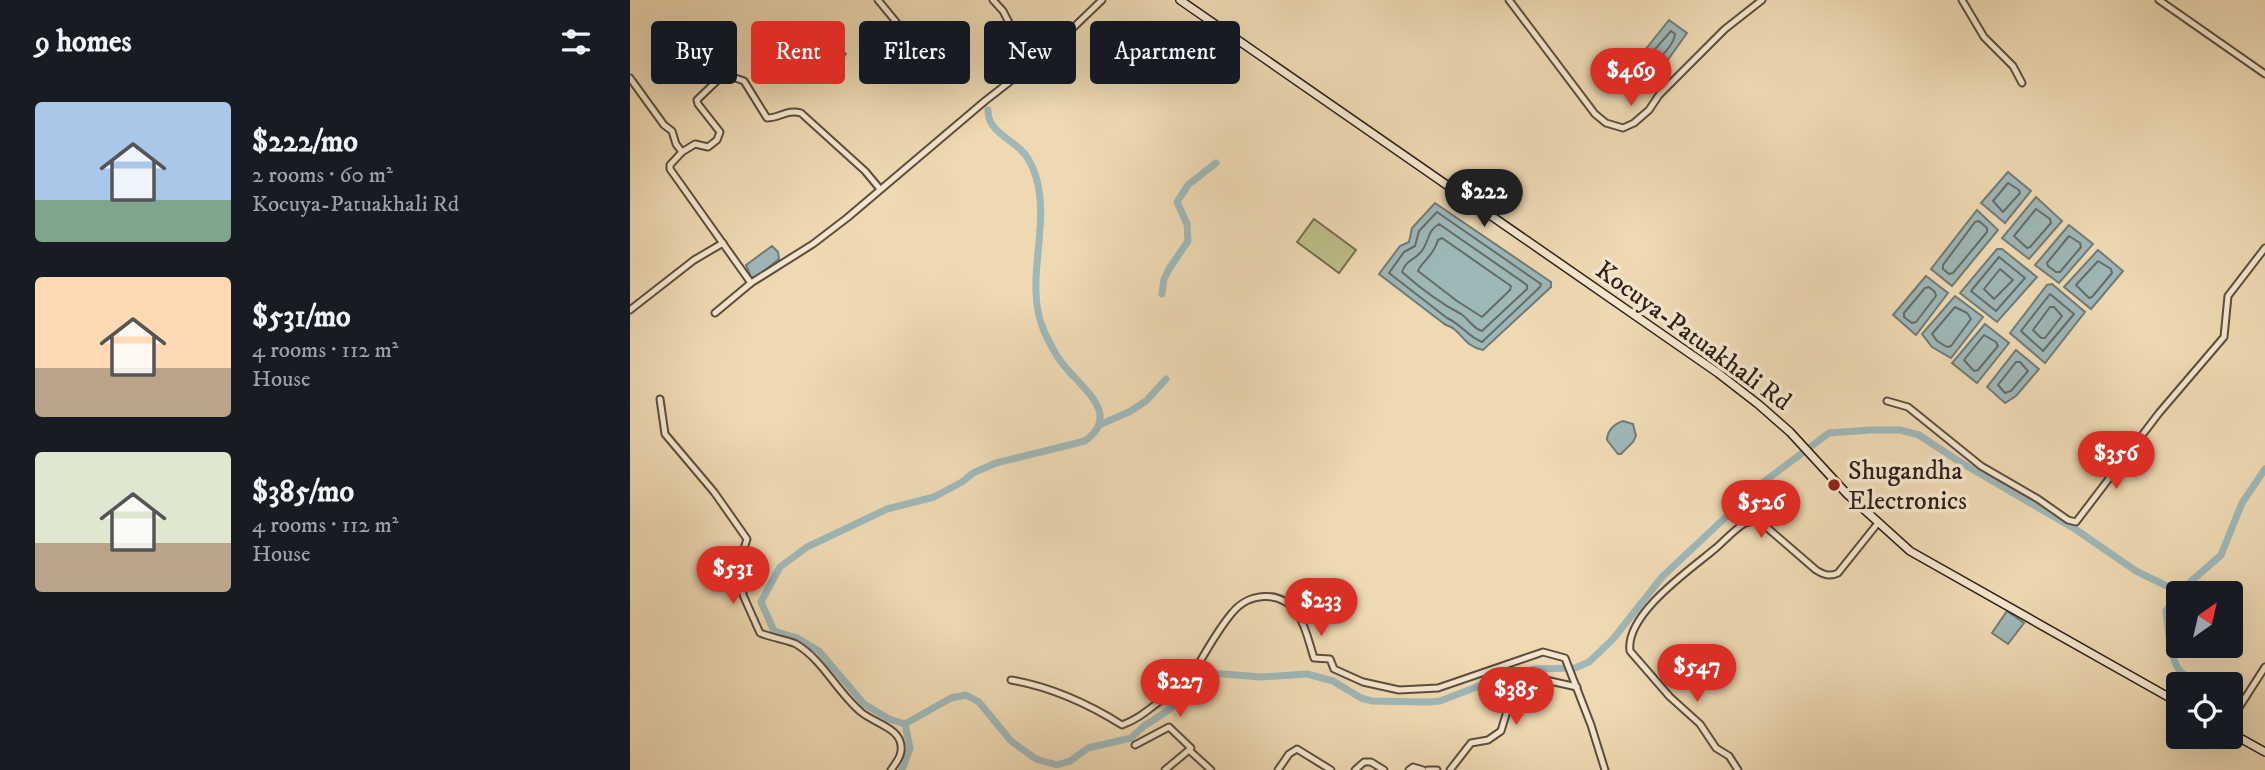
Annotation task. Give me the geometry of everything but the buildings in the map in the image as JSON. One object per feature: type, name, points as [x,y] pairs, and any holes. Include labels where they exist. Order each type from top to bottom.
[{"type":"main road","name":"Kocuya-Patuakhali Rd","points":[[1180,0],[1718,373],[1758,404],[1878,523],[1910,551],[2166,696]]},
{"type":"main road","points":[[2243,740],[2265,752]]},
{"type":"street","points":[[878,0],[895,21]]},
{"type":"street","points":[[993,0],[1008,21]]},
{"type":"street","points":[[1076,24],[1102,0]]},
{"type":"street","points":[[1509,0],[1595,114],[1606,123],[1623,128],[1634,123],[1649,110],[1659,95],[1725,29],[1762,0]]},
{"type":"street","points":[[1962,0],[1984,37],[2013,66],[2022,83]]},
{"type":"street","points":[[2159,0],[2265,74]]},
{"type":"street","points":[[751,283],[670,169],[670,164],[682,152],[695,144],[708,147],[718,140],[720,132],[697,100],[724,75],[744,81],[767,118],[787,111],[801,113],[880,189]]},
{"type":"street","points":[[630,78],[664,125],[673,131],[676,144],[682,152]]},
{"type":"street","points":[[715,313],[751,283],[813,244],[1007,84]]},
{"type":"street","points":[[630,310],[694,260],[723,243]]},
{"type":"street","points":[[1888,401],[1908,407],[1981,466],[2068,520],[2076,522],[2159,413],[2224,337],[2228,296],[2265,248]]},
{"type":"street","points":[[660,399],[665,434],[697,471],[747,539],[742,555],[743,595],[760,633],[794,642],[813,657],[861,712],[897,736],[901,743],[901,755],[891,770]]},
{"type":"street","points":[[1738,770],[1729,756],[1716,748],[1700,724],[1663,689],[1630,650],[1630,641],[1640,620],[1675,579],[1745,523],[1754,521],[1764,525],[1816,570],[1833,576],[1878,523]]},
{"type":"street","points":[[1011,680],[1068,695],[1122,725],[1140,718],[1181,689],[1233,611],[1250,598],[1267,596],[1284,602],[1296,612],[1314,658],[1330,659],[1334,669],[1363,682],[1399,690],[1438,688],[1543,652],[1565,658],[1605,770]]},
{"type":"street","points":[[2243,701],[2265,667]]},
{"type":"street","points":[[1450,770],[1471,743],[1488,740],[1501,731],[1511,698],[1520,682],[1541,679],[1577,687]]},
{"type":"street","points":[[1135,746],[1169,727],[1211,770]]},
{"type":"street","points":[[1278,770],[1295,749],[1331,770]]},
{"type":"street","points":[[1165,770],[1189,750]]},
{"type":"street","points":[[1355,770],[1364,762],[1371,762],[1384,770]]},
{"type":"street","points":[[1409,770],[1413,767],[1437,770]]},
{"type":"green space","points":[[1314,219],[1356,250],[1339,273],[1297,242]]},
{"type":"water","points":[[1669,20],[1687,33],[1667,61],[1653,73],[1638,59]]},
{"type":"water","points":[[2008,172],[2031,191],[2005,223],[1981,203]]},
{"type":"water","points":[[2036,197],[2062,221],[2029,259],[2002,238]]},
{"type":"water","points":[[1435,203],[1551,282],[1551,287],[1483,350],[1469,344],[1453,328],[1379,274],[1400,246],[1409,242],[1412,228]]},
{"type":"water","points":[[1977,210],[1998,230],[1952,286],[1931,269]]},
{"type":"water","points":[[2069,225],[2093,244],[2059,283],[2035,265]]},
{"type":"water","points":[[772,246],[778,252],[779,259],[757,277],[751,277],[746,265]]},
{"type":"water","points":[[1997,249],[2002,249],[2037,277],[1997,322],[1960,293]]},
{"type":"water","points":[[2098,250],[2123,271],[2091,309],[2064,287]]},
{"type":"water","points":[[1926,276],[1948,293],[1916,335],[1893,315]]},
{"type":"water","points":[[2052,284],[2085,312],[2045,363],[2010,333],[2047,285]]},
{"type":"water","points":[[1955,296],[1983,317],[1951,358],[1932,347],[1922,334]]},
{"type":"water","points":[[1985,324],[2009,343],[1977,383],[1952,363]]},
{"type":"water","points":[[2016,350],[2039,369],[2016,396],[2005,403],[1987,387]]},
{"type":"water","points":[[1623,421],[1633,424],[1636,436],[1621,454],[1618,454],[1607,437],[1612,428]]},
{"type":"water","points":[[2007,611],[2024,623],[2008,644],[1992,633]]},
{"type":"waterway","points":[[988,110],[991,123],[1023,152],[1035,173],[1041,215],[1036,274],[1038,313],[1057,356],[1087,391],[1099,411],[1100,421],[1096,431],[1085,441],[996,463],[973,473],[934,497],[887,509],[807,547],[780,567],[761,602],[774,631],[797,638],[819,651],[864,704],[889,719],[905,724],[951,698],[966,695],[979,702],[1011,741],[1036,759],[1057,765],[1070,761],[1088,748],[1131,738],[1169,710],[1202,675],[1211,673],[1261,677],[1307,674],[1333,681],[1361,698],[1372,701],[1427,702],[1440,701],[1500,678],[1535,669],[1575,668],[1589,662],[1613,639],[1662,577],[1762,483],[1829,433],[1900,430],[1919,435],[2075,529],[2136,571],[2179,592],[2221,555],[2242,503],[2265,469]]},
{"type":"waterway","points":[[1162,294],[1164,279],[1188,241],[1187,224],[1177,202],[1188,185],[1216,163]]},
{"type":"waterway","points":[[1099,425],[1146,401],[1166,379]]},
{"type":"waterway","points":[[2174,658],[2181,672]]},
{"type":"waterway","points":[[902,770],[910,748],[905,724]]},
{"type":"place","name":"Shugandha Electronics","points":[[1834,485]]}]
